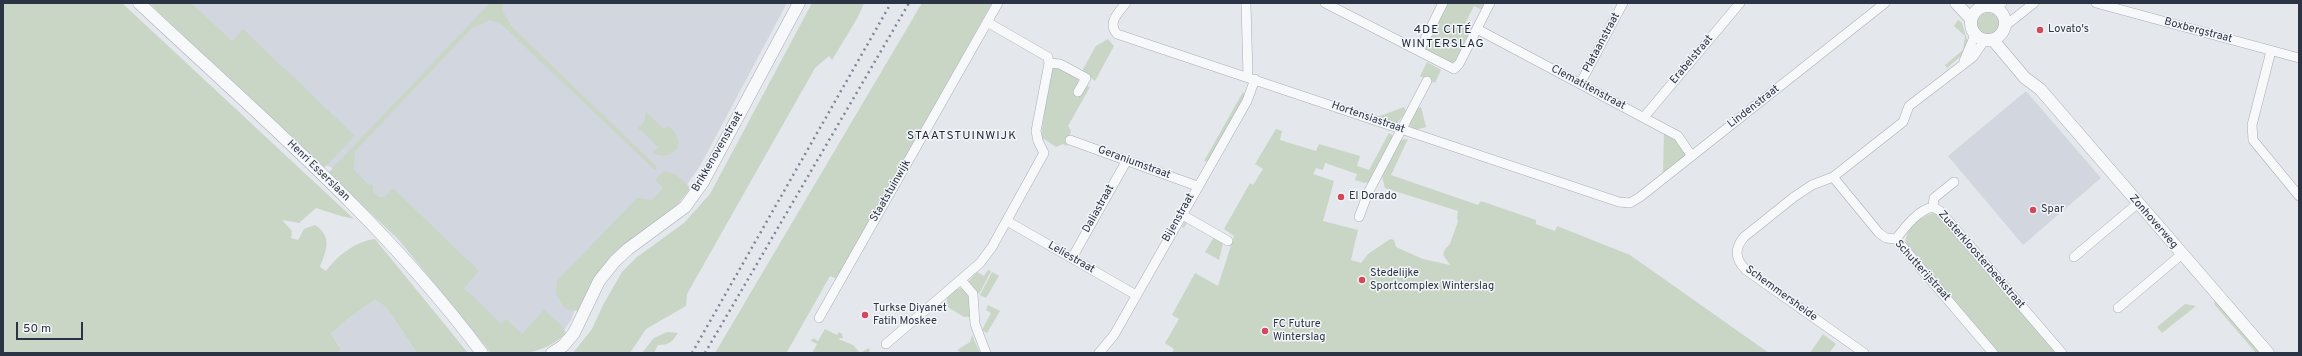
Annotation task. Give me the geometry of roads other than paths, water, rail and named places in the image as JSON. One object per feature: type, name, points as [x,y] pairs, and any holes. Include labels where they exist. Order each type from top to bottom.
[{"type":"street","name":"Henri Esserslaan","points":[[139,3],[377,229],[423,280],[482,353]]},
{"type":"street","name":"Brikkenovenstraat","points":[[552,353],[563,346],[574,333],[599,281],[615,261],[638,241],[685,207],[703,182],[799,3]]},
{"type":"street","name":"Staatstuinwijk","points":[[819,318],[998,3]]},
{"type":"street","name":"Hortensiastraat","points":[[1126,3],[1112,22],[1112,27],[1117,34],[1620,202]]},
{"type":"street","name":"Bijenstraat","points":[[1099,353],[1114,335],[1181,214],[1247,101],[1252,78],[1246,3]]},
{"type":"street","points":[[1325,3],[1454,68],[1459,64],[1490,3]]},
{"type":"street","points":[[1419,51],[1443,3]]},
{"type":"street","name":"Plataanstraat","points":[[1580,84],[1623,3]]},
{"type":"street","name":"Erabelstraat","points":[[1644,118],[1740,3]]},
{"type":"street","name":"Lindenstraat","points":[[1620,202],[1630,203],[1640,198],[1691,155],[1885,3]]},
{"type":"street","points":[[1956,3],[1971,19]]},
{"type":"street","points":[[1992,35],[2034,3]]},
{"type":"street","name":"Boxbergstraat","points":[[2096,3],[2299,58]]},
{"type":"street","points":[[1999,5],[2003,15],[1992,35],[1970,24],[1974,6],[1999,5]]},
{"type":"street","points":[[886,344],[980,263],[1007,221],[1044,153],[1038,141],[1036,131],[1049,63],[1048,57],[987,22]]},
{"type":"street","name":"Clematitenstraat","points":[[1477,29],[1678,136],[1691,155]]},
{"type":"street","name":"Schemmersheide","points":[[1864,353],[1746,270],[1738,262],[1736,251],[1738,244],[1744,237],[1794,197],[1812,185],[1833,177],[1903,122],[1909,106],[1964,62],[1992,35]]},
{"type":"street","name":"Zonhoverweg","points":[[1992,35],[2025,78],[2040,89],[2137,204],[2268,353]]},
{"type":"street","points":[[2271,50],[2252,126],[2252,140],[2299,196]]},
{"type":"street","points":[[1049,63],[1060,64],[1086,78],[1078,92]]},
{"type":"street","name":"Hortensiastraat","points":[[1359,217],[1368,193],[1427,81]]},
{"type":"street","name":"Geraniumstraat","points":[[1070,140],[1197,186]]},
{"type":"street","name":"Daliastraat","points":[[1072,258],[1127,160]]},
{"type":"street","name":"Schutterijstraat","points":[[1833,177],[1878,233],[1886,238],[1896,239],[1993,353]]},
{"type":"street","points":[[1933,207],[1934,198],[1954,182]]},
{"type":"street","points":[[2074,257],[2137,204]]},
{"type":"street","name":"Zusterkloosterbeekstraat","points":[[1896,239],[1910,222],[1928,208],[1933,207],[1940,211],[2062,353]]},
{"type":"street","points":[[1181,214],[1228,241]]},
{"type":"street","name":"Leliestraat","points":[[1007,221],[1136,294]]},
{"type":"street","points":[[2118,308],[2182,254]]},
{"type":"street","points":[[961,280],[973,294],[974,324],[986,353]]},
{"type":"railway","points":[[692,353],[891,3]]},
{"type":"railway","points":[[705,353],[909,3]]},
{"type":"place","name":"Lovato's","points":[[2040,30]]},
{"type":"place","name":"El Dorado","points":[[1341,197]]},
{"type":"place","name":"Spar","points":[[2033,210]]},
{"type":"place","name":"Stedelijke Sportcomplex Winterslag","points":[[1362,280]]},
{"type":"place","name":"Turkse Diyanet Fatih Moskee","points":[[865,315]]},
{"type":"place","name":"FC Future Winterslag","points":[[1265,331]]},
{"type":"district","name":"4DE CITÉ WINTERSLAG","points":[[1443,38]]},
{"type":"district","name":"STAATSTUINWIJK","points":[[962,137]]}]
